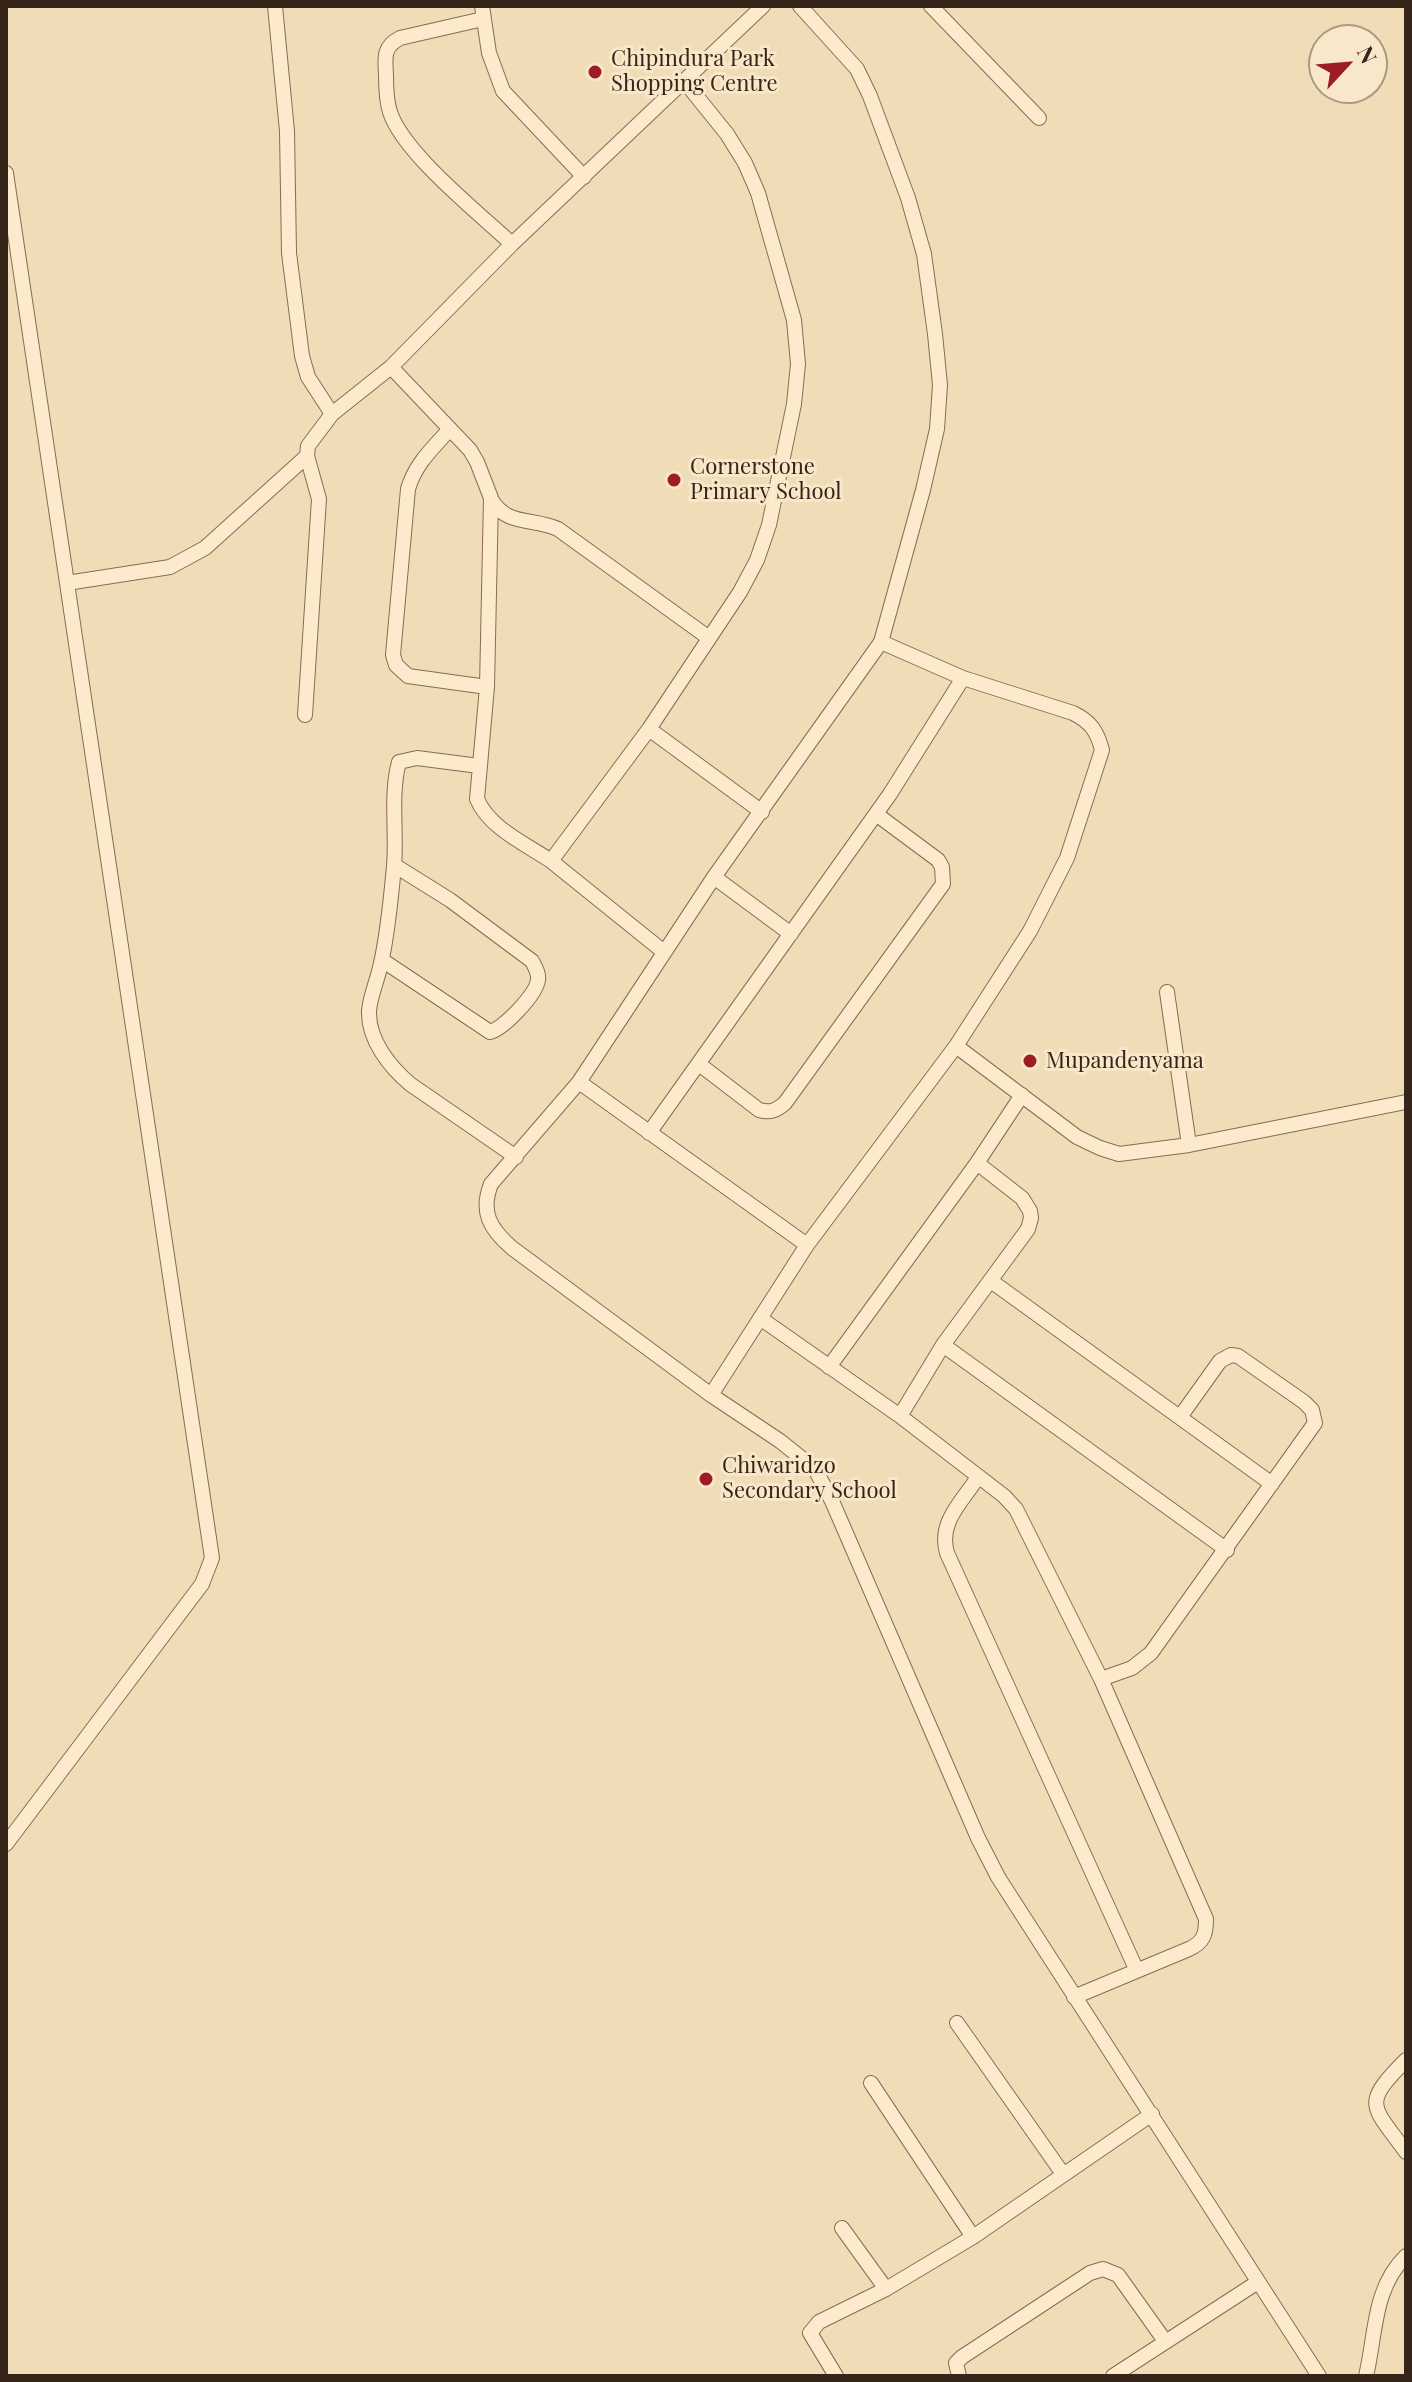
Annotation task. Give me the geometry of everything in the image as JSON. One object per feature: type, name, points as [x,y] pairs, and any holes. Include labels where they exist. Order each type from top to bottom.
[{"type":"street","points":[[275,6],[287,131],[289,253],[302,356],[308,377],[332,414]]},
{"type":"street","points":[[305,715],[319,499],[307,456],[308,446],[332,414],[391,367],[512,244],[763,6]]},
{"type":"street","points":[[800,6],[857,69],[881,123],[924,254],[940,385],[937,429],[923,490],[881,642],[714,877],[579,1082],[491,1184],[485,1211],[498,1236],[815,1469],[832,1501],[978,1838],[1013,1902],[1319,2376]]},
{"type":"street","points":[[931,6],[1039,118]]},
{"type":"street","points":[[512,244],[417,155],[395,124],[386,92],[385,52],[390,43],[483,13],[489,53],[503,91],[584,177]]},
{"type":"street","points":[[551,861],[649,729],[740,592],[757,560],[769,525],[794,404],[798,364],[794,320],[758,193],[745,163],[727,134],[685,82]]},
{"type":"street","points":[[6,173],[212,1558],[202,1584],[6,1844]]},
{"type":"street","points":[[391,367],[477,462],[496,508],[511,518],[548,524],[573,538],[709,638]]},
{"type":"street","points":[[450,429],[412,475],[405,508],[393,655],[396,665],[408,676],[487,687]]},
{"type":"street","points":[[67,583],[170,567],[205,548],[307,456]]},
{"type":"street","points":[[491,498],[487,687],[477,799],[492,821],[551,861],[664,952]]},
{"type":"street","points":[[711,1395],[807,1245],[956,1046],[1030,931],[1067,858],[1102,750],[1098,733],[1088,720],[963,678],[881,642]]},
{"type":"street","points":[[649,1133],[876,814],[963,678]]},
{"type":"street","points":[[649,729],[762,812]]},
{"type":"street","points":[[479,766],[417,758],[399,762],[394,865],[382,960],[369,1012],[386,1059],[410,1084],[516,1157]]},
{"type":"street","points":[[699,1064],[759,1110],[769,1112],[778,1109],[943,884],[942,867],[938,860],[876,814]]},
{"type":"street","points":[[382,960],[490,1032],[500,1030],[534,990],[538,980],[532,961],[450,900],[394,865]]},
{"type":"street","points":[[714,877],[791,934]]},
{"type":"street","points":[[1167,992],[1189,1145]]},
{"type":"street","points":[[956,1046],[1077,1137],[1119,1154],[1189,1145],[1406,1102]]},
{"type":"street","points":[[579,1082],[807,1245]]},
{"type":"street","points":[[829,1367],[977,1163],[1022,1095]]},
{"type":"street","points":[[900,1416],[943,1345],[1028,1229],[1030,1211],[1022,1198],[977,1163]]},
{"type":"street","points":[[991,1281],[1272,1484]]},
{"type":"street","points":[[760,1318],[900,1416],[1016,1509],[1101,1679],[1206,1919],[1206,1934],[1199,1945],[1074,1997]]},
{"type":"street","points":[[943,1345],[1227,1550]]},
{"type":"street","points":[[1101,1679],[1132,1668],[1151,1653],[1315,1423],[1312,1410],[1304,1402],[1238,1356],[1231,1355],[1220,1361],[1180,1417]]},
{"type":"street","points":[[978,1477],[945,1527],[943,1539],[947,1553],[1137,1971]]},
{"type":"street","points":[[957,2023],[1063,2174]]},
{"type":"street","points":[[1406,2060],[1380,2086],[1376,2104],[1379,2115],[1406,2152]]},
{"type":"street","points":[[871,2083],[973,2237]]},
{"type":"street","points":[[836,2376],[810,2333],[819,2322],[886,2289],[973,2237],[1152,2114]]},
{"type":"street","points":[[842,2228],[886,2289]]},
{"type":"street","points":[[1366,2376],[1380,2297],[1388,2277],[1406,2256]]},
{"type":"street","points":[[959,2376],[956,2363],[962,2357],[1090,2273],[1103,2269],[1118,2275],[1165,2341]]},
{"type":"street","points":[[1113,2376],[1258,2282]]},
{"type":"place","name":"Chipindura Park Shopping Centre","points":[[595,72]]},
{"type":"place","name":"Cornerstone Primary School","points":[[674,480]]},
{"type":"place","name":"Mupandenyama","points":[[1030,1061]]},
{"type":"place","name":"Chiwaridzo Secondary School","points":[[706,1479]]}]
